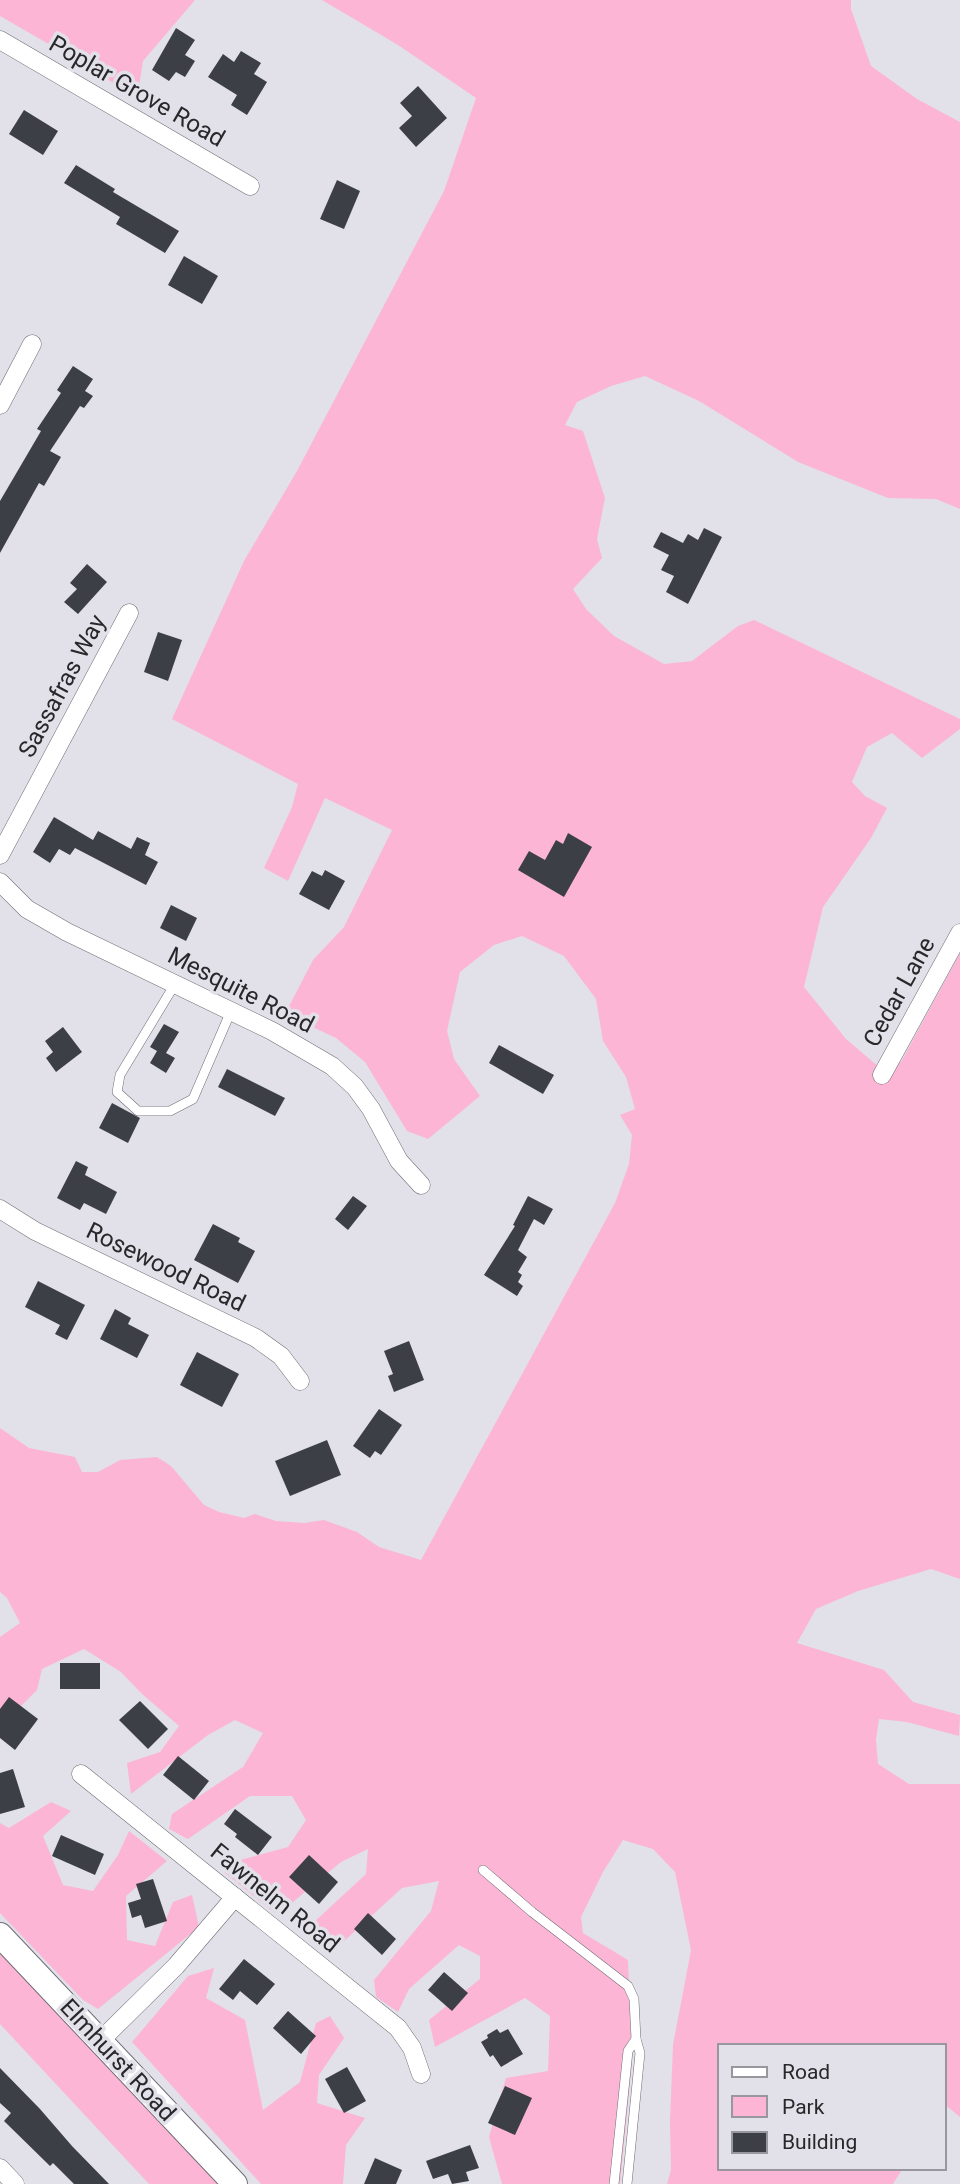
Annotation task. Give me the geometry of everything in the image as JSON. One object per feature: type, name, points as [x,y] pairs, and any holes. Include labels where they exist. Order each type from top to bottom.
[{"type":"street","name":"Poplar Grove Road","points":[[0,40],[250,186]]},
{"type":"street","points":[[0,405],[32,344]]},
{"type":"street","name":"Sassafras Way","points":[[0,855],[129,613]]},
{"type":"street","name":"Mesquite Road","points":[[0,882],[27,909],[67,932],[303,1047],[332,1066],[355,1087],[399,1161],[421,1185]]},
{"type":"street","name":"Cedar Lane","points":[[882,1075],[960,933]]},
{"type":"street","name":"Rosewood Road","points":[[0,1209],[36,1231],[256,1338],[281,1356],[300,1381]]},
{"type":"street","name":"Fawnelm Road","points":[[81,1774],[398,2028],[412,2048],[421,2074]]},
{"type":"street","points":[[100,2041],[176,1966],[235,1897]]},
{"type":"street","name":"Elmhurst Road","points":[[0,1935],[235,2184]]},
{"type":"street","points":[[0,2168],[15,2184]]},
{"type":"lane","points":[[175,984],[120,1075],[117,1091],[138,1111],[170,1111],[193,1099],[231,1011]]},
{"type":"lane","points":[[483,1870],[532,1912],[628,1986],[634,1998],[636,2039],[640,2053],[627,2184]]},
{"type":"lane","points":[[614,2184],[628,2051],[636,2039]]},
{"type":"green space","points":[[0,0],[195,0],[143,61],[137,98],[0,16]]},
{"type":"green space","points":[[322,0],[851,0],[851,9],[871,66],[917,99],[960,122],[960,509],[936,499],[888,498],[798,462],[699,401],[645,376],[611,386],[577,402],[565,425],[583,431],[605,498],[597,539],[602,558],[573,589],[586,609],[614,636],[664,664],[692,661],[738,626],[754,620],[960,719],[960,729],[922,758],[892,733],[867,747],[852,782],[865,796],[887,808],[871,838],[823,907],[804,987],[846,1039],[879,1067],[901,1062],[960,953],[960,1579],[931,1569],[858,1591],[816,1609],[797,1643],[884,1670],[913,1702],[960,1715],[959,1736],[907,1722],[879,1719],[876,1740],[878,1764],[909,1784],[960,1784],[960,2117],[946,2106],[946,2044],[718,2044],[718,2170],[902,2170],[893,2184],[667,2184],[671,2170],[673,2045],[691,1950],[675,1872],[653,1849],[623,1840],[603,1872],[581,1917],[583,1933],[628,1960],[632,2063],[620,2184],[502,2184],[489,2137],[506,2078],[548,2071],[550,2016],[525,1998],[435,2047],[429,2020],[480,1979],[480,1956],[459,1945],[409,1989],[398,2012],[376,1997],[374,1980],[431,1911],[439,1881],[402,1888],[329,1955],[310,1937],[313,1923],[366,1874],[368,1849],[341,1862],[287,1907],[275,1913],[224,1872],[229,1863],[288,1847],[306,1820],[292,1796],[250,1796],[188,1839],[169,1829],[172,1814],[243,1767],[263,1733],[235,1720],[208,1735],[131,1794],[127,1763],[160,1752],[179,1726],[121,1672],[84,1649],[42,1669],[37,1690],[0,1727],[0,1637],[20,1623],[7,1598],[0,1592],[0,1428],[29,1448],[75,1457],[82,1472],[98,1472],[120,1460],[157,1457],[171,1466],[204,1505],[219,1512],[244,1518],[255,1514],[276,1521],[304,1523],[324,1520],[357,1532],[379,1547],[421,1560],[615,1203],[629,1164],[632,1135],[620,1115],[635,1109],[626,1077],[603,1041],[596,999],[564,956],[522,936],[494,945],[460,972],[447,1031],[454,1059],[480,1096],[428,1139],[407,1131],[365,1062],[336,1038],[285,1014],[313,960],[344,927],[392,830],[325,798],[288,881],[264,868],[292,807],[298,784],[172,719],[244,561],[297,471],[444,191],[476,98],[398,45]]},
{"type":"green space","points":[[51,1802],[71,1811],[43,1836],[63,1885],[93,1891],[118,1855],[129,1831],[167,1861],[126,1896],[127,1940],[155,1946],[173,1902],[192,1895],[199,1927],[98,2009],[83,2000],[0,1913],[0,1823],[9,1828]]},
{"type":"green space","points":[[0,1946],[222,2184],[149,2184],[0,2024]]},
{"type":"green space","points":[[214,1968],[206,1998],[245,2020],[263,2110],[300,2082],[316,2023],[330,2016],[344,2038],[319,2075],[317,2103],[365,2118],[346,2145],[343,2184],[261,2184],[132,2042],[188,1976]]},
{"type":"building","points":[[176,28],[195,40],[185,55],[195,61],[185,77],[176,72],[169,81],[152,70]]},
{"type":"building","points":[[241,51],[261,63],[254,74],[267,82],[247,115],[231,105],[237,95],[208,77],[223,54],[234,62]]},
{"type":"building","points":[[418,86],[447,118],[416,147],[399,128],[412,116],[400,103]]},
{"type":"building","points":[[24,110],[58,131],[43,155],[9,134]]},
{"type":"building","points":[[76,165],[115,189],[113,192],[179,231],[165,253],[116,224],[120,217],[64,183]]},
{"type":"building","points":[[337,180],[360,191],[344,229],[320,219]]},
{"type":"building","points":[[184,256],[218,276],[202,304],[168,285]]},
{"type":"building","points":[[73,366],[93,379],[85,391],[93,396],[84,408],[80,406],[50,451],[61,457],[44,486],[39,483],[0,553],[0,501],[41,431],[37,429],[61,393],[57,390]]},
{"type":"building","points":[[704,528],[722,537],[688,604],[666,592],[674,576],[661,570],[669,555],[653,547],[661,532],[683,543],[688,534],[698,540]]},
{"type":"building","points":[[87,564],[107,582],[78,614],[64,602],[77,589],[70,583]]},
{"type":"building","points":[[158,632],[182,640],[168,681],[144,672]]},
{"type":"building","points":[[54,817],[93,840],[98,831],[131,849],[137,837],[150,843],[145,855],[158,862],[146,885],[75,848],[70,855],[59,849],[50,863],[33,852]]},
{"type":"building","points":[[568,833],[592,847],[564,897],[518,870],[529,851],[545,860],[556,840],[563,844]]},
{"type":"building","points":[[325,870],[345,881],[329,910],[299,894],[312,871],[322,876]]},
{"type":"building","points":[[171,905],[197,918],[186,941],[160,928]]},
{"type":"building","points":[[164,1024],[179,1032],[166,1053],[175,1058],[166,1073],[150,1063],[157,1051],[150,1047]]},
{"type":"building","points":[[63,1027],[82,1052],[56,1072],[46,1058],[53,1052],[45,1041]]},
{"type":"building","points":[[499,1045],[554,1075],[543,1094],[489,1063]]},
{"type":"building","points":[[227,1069],[285,1098],[275,1116],[218,1087]]},
{"type":"building","points":[[112,1103],[140,1118],[128,1143],[99,1128]]},
{"type":"building","points":[[76,1161],[88,1167],[85,1175],[117,1192],[106,1214],[84,1203],[80,1210],[57,1198]]},
{"type":"building","points":[[353,1196],[367,1206],[348,1230],[335,1219]]},
{"type":"building","points":[[528,1196],[553,1209],[544,1225],[534,1219],[518,1250],[527,1257],[518,1272],[522,1275],[518,1282],[523,1286],[517,1296],[484,1275],[515,1226],[513,1225]]},
{"type":"building","points":[[213,1224],[240,1238],[238,1242],[255,1251],[238,1283],[194,1260]]},
{"type":"building","points":[[38,1281],[85,1305],[67,1340],[55,1334],[60,1325],[25,1307]]},
{"type":"building","points":[[115,1309],[131,1318],[128,1324],[149,1335],[137,1358],[100,1339]]},
{"type":"building","points":[[409,1341],[424,1380],[394,1392],[388,1376],[393,1374],[384,1351]]},
{"type":"building","points":[[197,1352],[239,1374],[222,1407],[180,1385]]},
{"type":"building","points":[[379,1409],[402,1425],[381,1455],[375,1451],[370,1458],[353,1446]]},
{"type":"building","points":[[327,1440],[341,1475],[290,1496],[275,1461]]},
{"type":"building","points":[[60,1663],[100,1663],[100,1689],[60,1689]]},
{"type":"building","points":[[9,1697],[38,1719],[15,1750],[0,1738],[0,1709]]},
{"type":"building","points":[[140,1701],[168,1729],[148,1749],[119,1720]]},
{"type":"building","points":[[178,1756],[209,1781],[194,1800],[163,1775]]},
{"type":"building","points":[[13,1769],[25,1807],[0,1814],[0,1773]]},
{"type":"building","points":[[235,1809],[272,1837],[258,1855],[235,1837],[237,1834],[224,1824]]},
{"type":"building","points":[[61,1835],[104,1854],[95,1875],[52,1856]]},
{"type":"building","points":[[309,1855],[338,1882],[319,1904],[289,1877]]},
{"type":"building","points":[[153,1879],[167,1921],[145,1928],[141,1915],[132,1918],[128,1903],[141,1899],[136,1884]]},
{"type":"building","points":[[368,1913],[396,1939],[382,1955],[354,1929]]},
{"type":"building","points":[[244,1959],[275,1984],[257,2005],[240,1991],[233,2000],[219,1989]]},
{"type":"building","points":[[444,1972],[468,1993],[452,2011],[428,1990]]},
{"type":"building","points":[[288,2011],[316,2036],[301,2054],[273,2028]]},
{"type":"building","points":[[497,2029],[500,2033],[508,2029],[523,2054],[501,2067],[493,2055],[490,2057],[481,2042]]},
{"type":"building","points":[[347,2067],[366,2101],[344,2113],[325,2079]]},
{"type":"building","points":[[0,2068],[109,2184],[74,2184],[53,2163],[50,2166],[4,2121],[11,2113],[0,2103]]},
{"type":"building","points":[[505,2086],[532,2098],[515,2135],[488,2123]]},
{"type":"building","points":[[470,2145],[479,2168],[466,2172],[469,2181],[452,2184],[448,2174],[433,2179],[426,2161]]},
{"type":"building","points":[[375,2158],[402,2170],[396,2184],[364,2184]]}]
